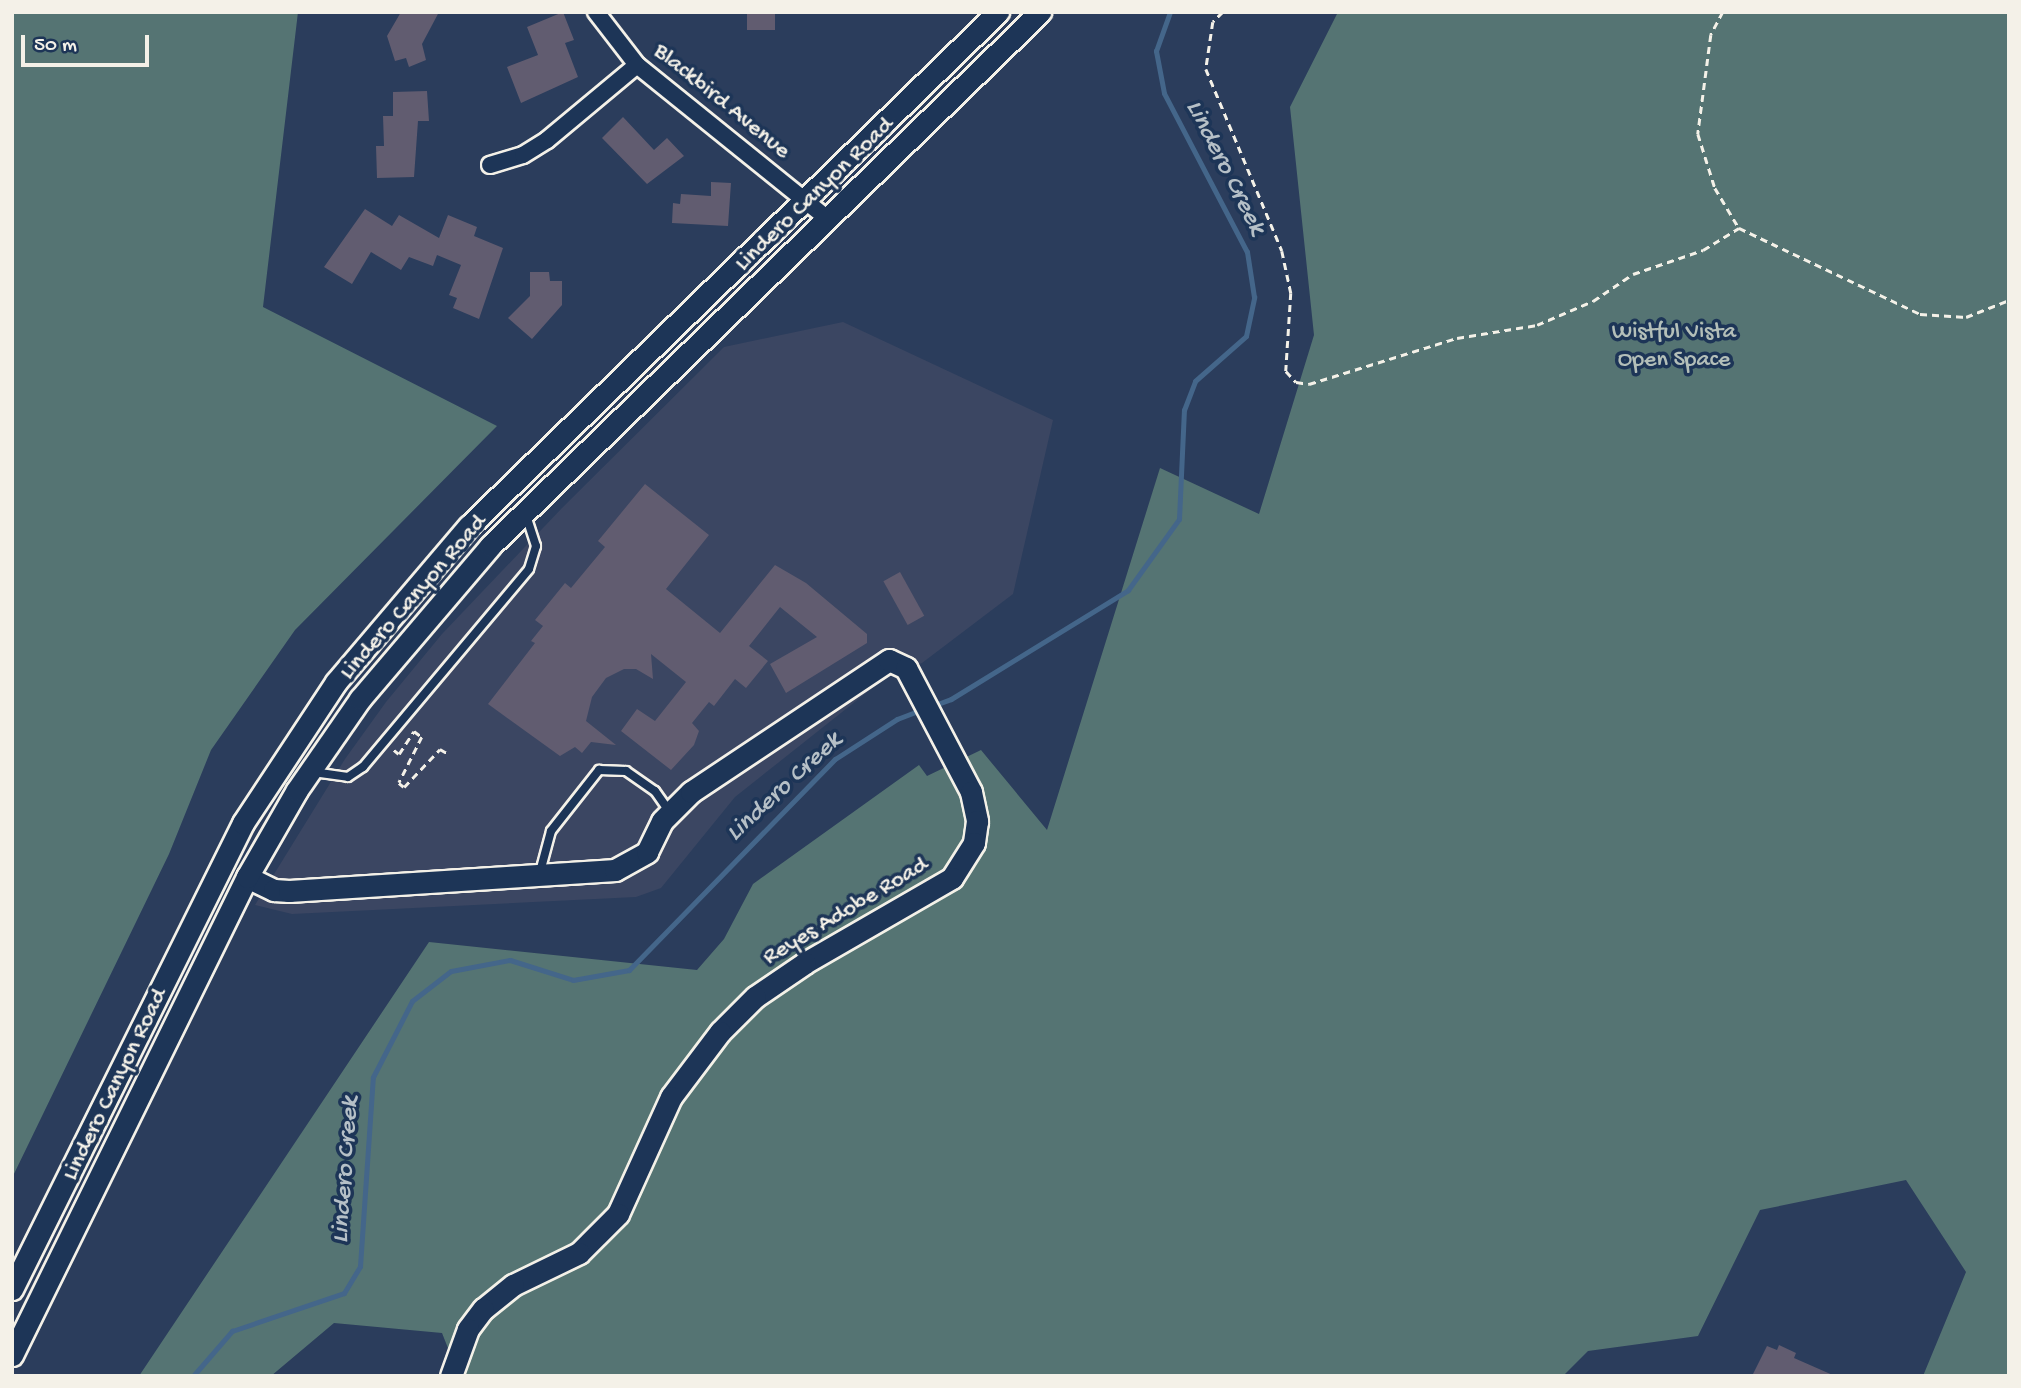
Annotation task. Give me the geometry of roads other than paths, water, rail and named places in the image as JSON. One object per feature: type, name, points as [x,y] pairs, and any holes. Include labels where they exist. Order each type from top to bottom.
[{"type":"main road","name":"Lindero Canyon Road","points":[[12,1289],[243,823],[336,682],[469,526],[804,197],[998,12]]},
{"type":"main road","name":"Lindero Canyon Road","points":[[12,1355],[247,877],[310,772],[360,699],[422,623],[525,512],[1040,12]]},
{"type":"main road","name":"Reyes Adobe Road","points":[[247,877],[274,890],[289,891],[540,872],[572,875],[630,865],[647,852],[669,811],[881,662],[897,661],[912,677],[971,792],[977,821],[967,861],[932,893],[805,963],[755,998],[720,1031],[671,1097],[618,1214],[579,1253],[513,1285],[483,1309],[468,1329],[451,1376]]},
{"type":"main road","points":[[142,1027],[168,1040]]},
{"type":"street","name":"Blackbird Avenue","points":[[596,12],[637,65],[828,219]]},
{"type":"street","points":[[490,165],[523,155],[547,140],[637,65]]},
{"type":"lane","points":[[310,772],[348,776],[363,767],[529,569],[536,546],[525,512]]},
{"type":"lane","points":[[540,872],[551,831],[599,770],[626,771],[655,791],[669,811]]},
{"type":"waterway","name":"Lindero Creek","points":[[932,706],[951,699],[1128,590],[1179,519],[1184,410],[1195,381],[1246,336],[1254,297],[1247,252],[1164,93],[1156,51],[1170,12]]},
{"type":"waterway","name":"Lindero Creek","points":[[193,1376],[232,1331],[344,1293],[360,1266],[373,1077],[412,1001],[451,971],[510,960],[573,980],[629,970],[835,759],[897,719],[923,709]]},
{"type":"park label","name":"Wistful Vista Open Space","points":[[1674,347]]}]
